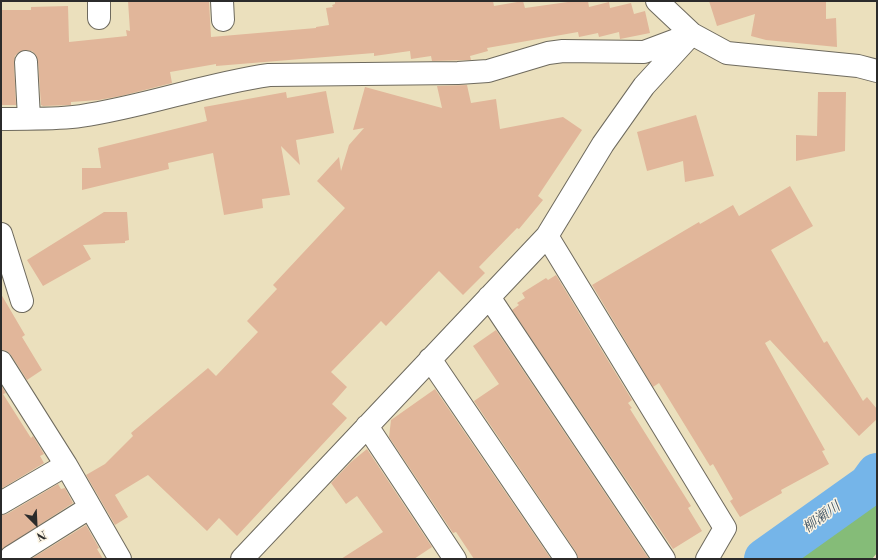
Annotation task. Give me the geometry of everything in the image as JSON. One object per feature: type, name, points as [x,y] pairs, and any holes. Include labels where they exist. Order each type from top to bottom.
[{"type":"street","points":[[657,1],[692,34],[727,52],[858,66],[877,71]]},
{"type":"street","points":[[1,119],[80,117],[158,100],[239,79],[269,75],[458,73],[488,71],[548,53],[563,51],[644,52],[692,34]]},
{"type":"street","points":[[242,559],[547,236],[603,144],[644,86],[692,34]]},
{"type":"street","points":[[26,62],[29,118]]},
{"type":"street","points":[[1,234],[22,302]]},
{"type":"street","points":[[547,236],[725,528],[707,559]]},
{"type":"street","points":[[489,297],[664,559]]},
{"type":"street","points":[[430,359],[566,559]]},
{"type":"street","points":[[1,362],[66,465],[89,508],[120,559]]},
{"type":"street","points":[[367,426],[455,559]]},
{"type":"street","points":[[1,503],[66,465]]},
{"type":"street","points":[[11,557],[89,508]]},
{"type":"green space","points":[[877,491],[877,553],[872,559],[775,559],[867,501]]},
{"type":"building","points":[[128,1],[209,1],[211,37],[316,28],[329,25],[326,8],[333,7],[332,5],[335,4],[335,1],[493,1],[494,6],[523,1],[525,8],[575,1],[588,1],[589,7],[609,2],[610,8],[631,3],[634,14],[645,11],[650,33],[620,39],[619,32],[599,37],[598,33],[579,37],[578,32],[487,48],[488,51],[470,56],[471,60],[432,61],[431,56],[411,59],[410,51],[374,56],[374,53],[216,66],[216,64],[170,72],[172,83],[121,96],[99,100],[71,102],[71,105],[43,106],[41,105],[38,61],[36,55],[32,51],[25,50],[19,52],[15,56],[14,62],[16,105],[1,105],[1,10],[31,10],[31,7],[68,6],[69,42],[127,36],[126,30],[130,31]]},
{"type":"building","points":[[709,1],[826,1],[826,19],[836,18],[837,47],[766,40],[751,36],[755,14],[717,26]]},
{"type":"building","points":[[467,85],[471,103],[496,99],[500,129],[563,117],[582,130],[538,196],[543,200],[519,229],[517,228],[479,267],[485,273],[463,295],[439,271],[386,326],[381,321],[331,372],[347,387],[332,404],[347,418],[237,536],[219,518],[207,531],[148,475],[115,495],[128,517],[115,525],[86,475],[105,464],[133,436],[131,433],[208,368],[216,376],[258,332],[247,321],[277,289],[273,285],[345,208],[317,181],[339,157],[341,171],[349,145],[364,128],[353,130],[365,87],[442,108],[437,86]]},
{"type":"building","points":[[326,91],[334,133],[296,140],[300,165],[281,146],[290,195],[262,199],[263,208],[224,215],[213,153],[168,163],[169,169],[82,190],[82,168],[101,168],[98,148],[207,121],[204,107],[286,92],[287,98]]},
{"type":"building","points":[[818,92],[846,92],[845,151],[796,161],[796,135],[817,136]]},
{"type":"building","points":[[696,115],[714,176],[685,182],[683,161],[647,171],[637,132]]},
{"type":"building","points":[[790,186],[813,226],[771,250],[824,343],[827,341],[863,401],[867,397],[877,409],[877,419],[859,436],[770,340],[765,343],[825,450],[822,451],[829,464],[781,490],[782,493],[740,517],[730,501],[733,499],[713,464],[710,466],[659,383],[653,387],[592,285],[699,222],[700,224],[733,205],[739,216]]},
{"type":"building","points":[[104,212],[127,212],[129,240],[125,241],[125,243],[83,245],[91,259],[43,286],[27,260]]},
{"type":"building","points":[[556,275],[632,400],[628,403],[632,408],[630,409],[691,506],[688,508],[702,531],[673,549],[512,310],[519,305],[517,303],[525,298],[522,293],[546,278],[548,280]]},
{"type":"building","points":[[1,294],[25,335],[22,337],[42,370],[27,380],[11,355],[7,351],[1,350]]},
{"type":"building","points":[[496,330],[649,559],[578,559],[576,552],[474,401],[499,384],[473,346]]},
{"type":"building","points":[[1,385],[6,393],[3,394],[31,438],[33,436],[44,454],[40,456],[44,463],[1,489]]},
{"type":"building","points":[[435,389],[551,559],[474,559],[456,532],[453,533],[389,437],[391,420]]},
{"type":"building","points":[[367,449],[432,547],[414,559],[341,559],[383,532],[357,496],[346,504],[331,483],[351,462]]},
{"type":"building","points":[[58,484],[61,489],[65,488],[73,503],[1,550],[1,515],[7,514]]},
{"type":"building","points":[[86,525],[99,548],[97,549],[103,559],[31,559]]},
{"type":"waterway","name":"柳瀬川","points":[[765,559],[869,485],[877,474]]}]
